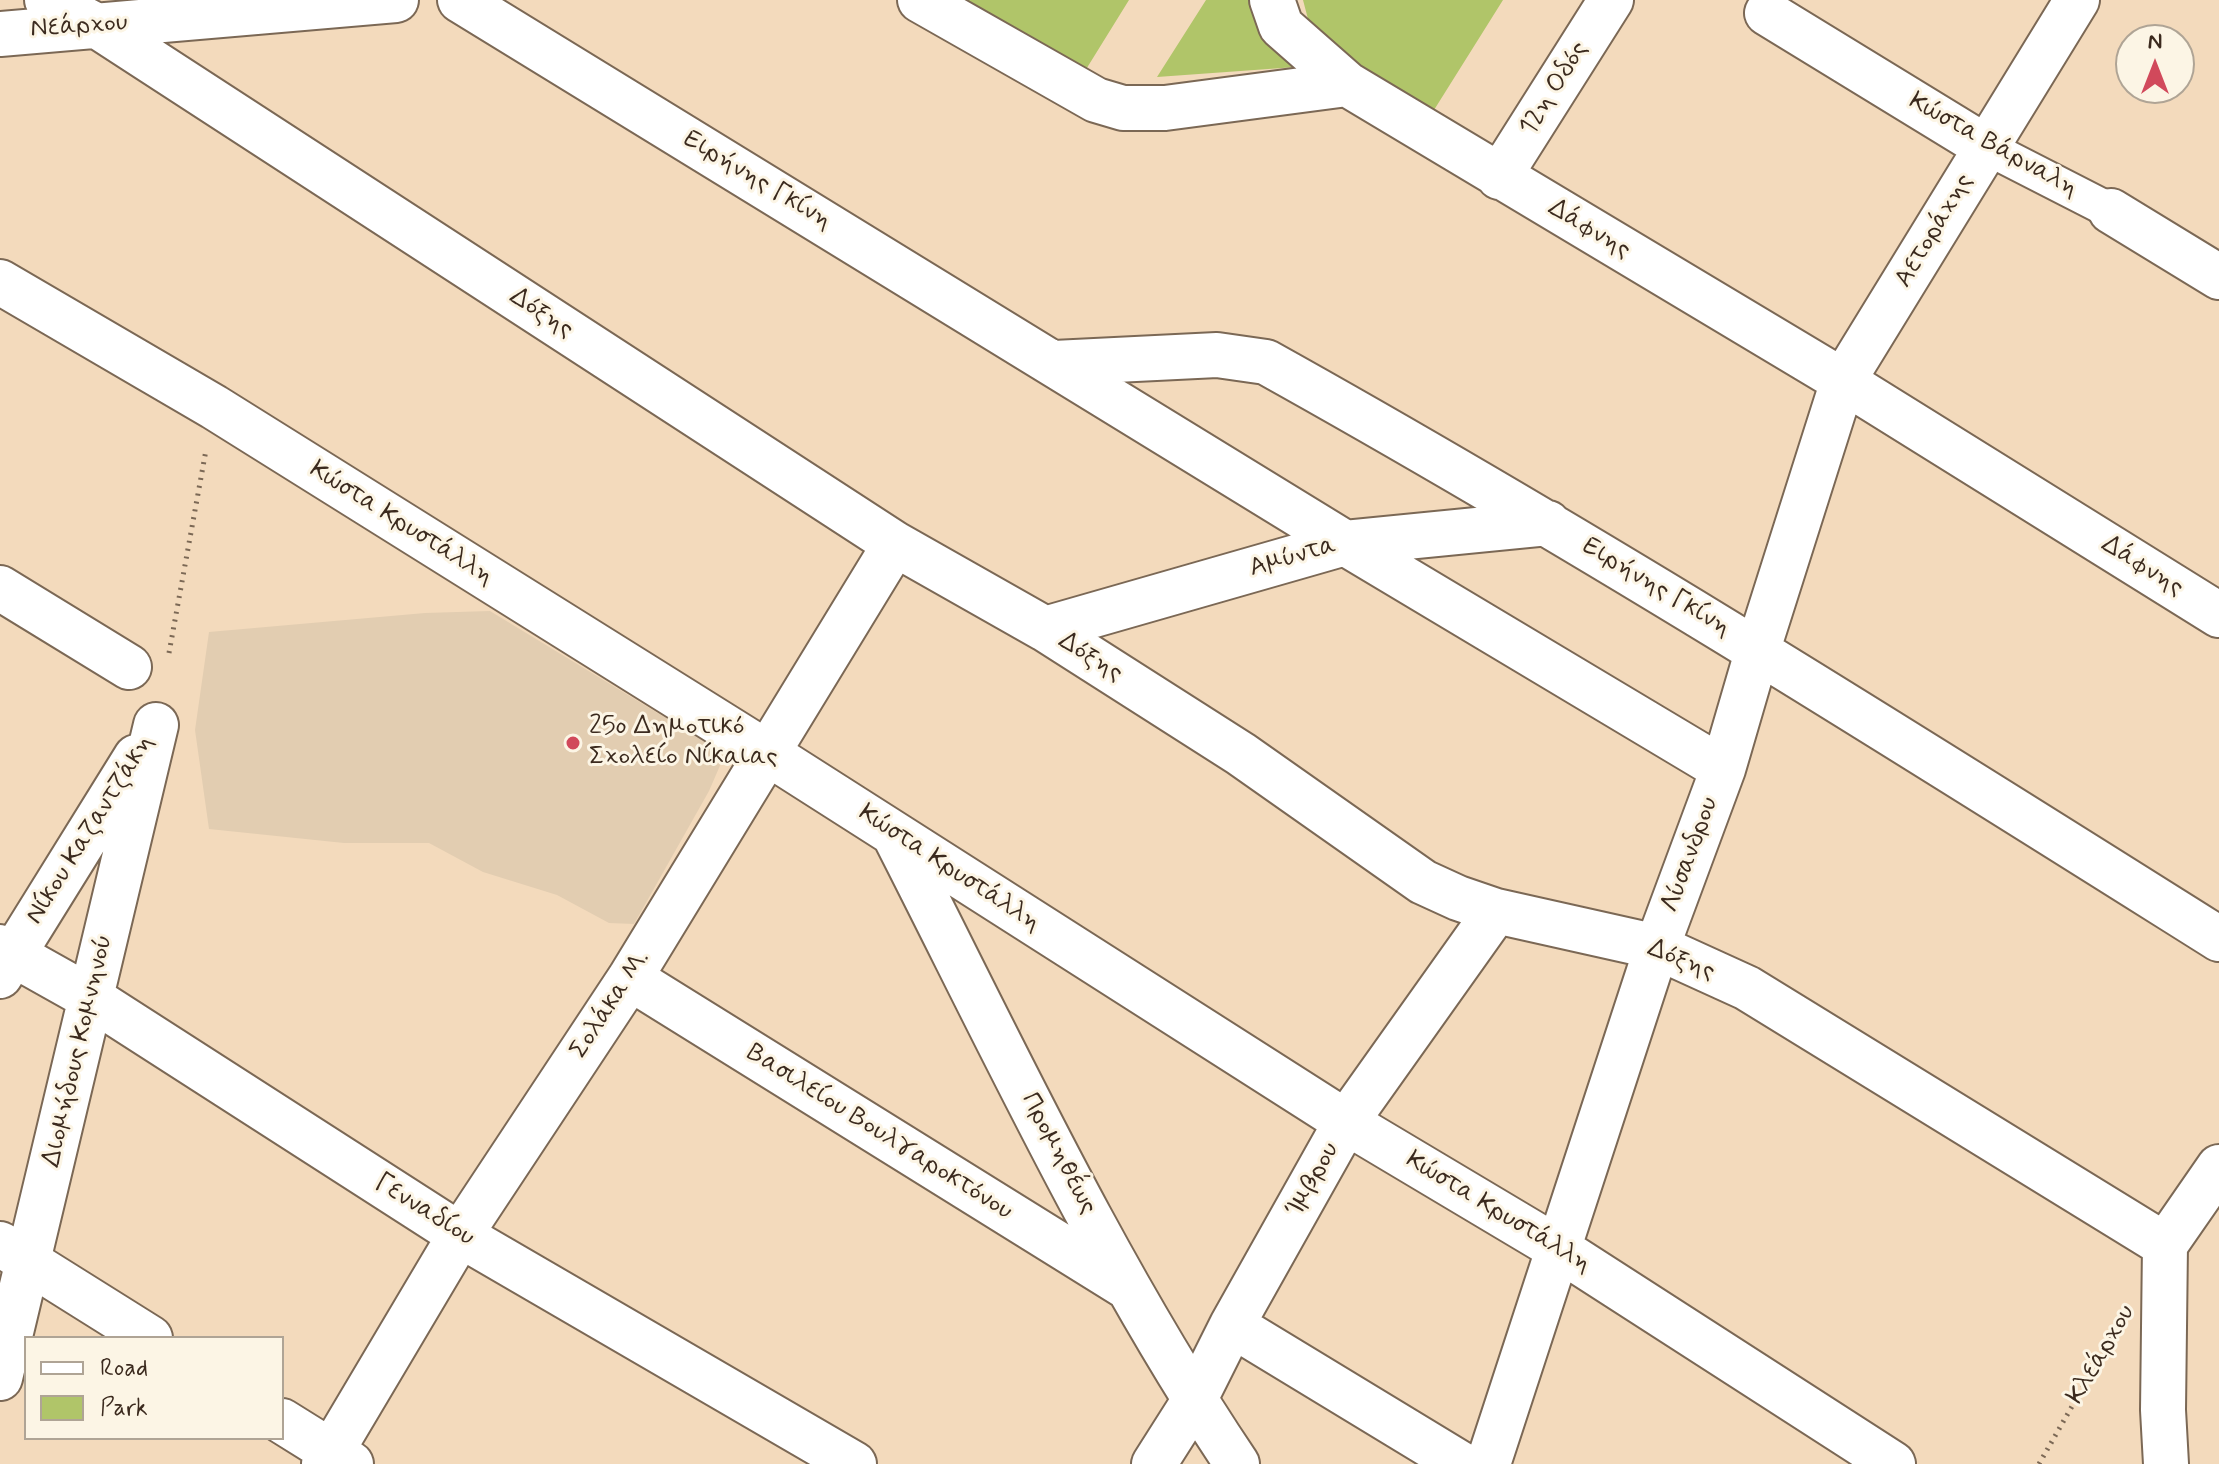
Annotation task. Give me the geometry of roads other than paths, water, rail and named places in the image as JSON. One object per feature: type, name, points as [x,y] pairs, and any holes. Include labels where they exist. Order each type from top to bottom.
[{"type":"street","name":"Δόξης","points":[[47,0],[99,27],[895,544],[1045,629],[1241,754],[1423,882],[1496,911],[1657,947],[1747,988],[2165,1245]]},
{"type":"street","name":"Νεάρχου","points":[[0,34],[396,0]]},
{"type":"street","name":"Ειρήνης Γκίνη","points":[[460,0],[1345,543],[1723,769]]},
{"type":"street","points":[[920,0],[1096,100],[1123,108],[1165,108],[1347,84]]},
{"type":"street","name":"Δάφνης","points":[[1272,0],[1281,26],[1347,84],[1843,381],[2219,615]]},
{"type":"street","name":"12η Οδός","points":[[1499,177],[1611,0]]},
{"type":"street","name":"Αετοράχης","points":[[1843,381],[2077,0]]},
{"type":"street","name":"Κώστα Βάρναλη","points":[[1767,13],[1986,147],[2111,211],[2219,277]]},
{"type":"street","name":"Κώστα Κρυστάλλη","points":[[0,282],[214,407],[769,754],[1346,1122],[1559,1249],[1893,1464]]},
{"type":"street","name":"Ειρήνης Γκίνη","points":[[1054,363],[1217,355],[1266,362],[1548,523],[1758,649],[2219,939]]},
{"type":"street","name":"Λύσανδρου","points":[[1488,1464],[1657,947],[1723,769],[1843,381]]},
{"type":"street","name":"Αμύντα","points":[[1045,629],[1345,543],[1548,523]]},
{"type":"street","name":"Σολάκα Μ.","points":[[335,1460],[460,1235],[630,978],[895,544]]},
{"type":"street","points":[[0,588],[149,660]]},
{"type":"street","name":"Νίκου Καζαντζάκη","points":[[4,959],[156,725]]},
{"type":"street","name":"Διομήδους Κομνηνού","points":[[0,1378],[14,1253],[91,998],[156,725]]},
{"type":"street","name":"Προμηθέως","points":[[895,836],[1128,1288],[1194,1401],[1237,1464]]},
{"type":"street","name":"Ίμβρου","points":[[1154,1464],[1194,1401],[1232,1325],[1346,1122],[1496,911]]},
{"type":"street","name":"Γενναδίου","points":[[4,959],[91,998],[460,1235],[854,1464]]},
{"type":"street","name":"Βασιλείου Βουλγαροκτόνου","points":[[630,978],[1128,1288]]},
{"type":"street","points":[[2165,1245],[2219,1167]]},
{"type":"street","name":"Κλεάρχου","points":[[2165,1245],[2163,1410],[2166,1464]]},
{"type":"street","points":[[14,1253],[147,1336]]},
{"type":"street","points":[[1232,1325],[1461,1464]]},
{"type":"street","points":[[284,1422],[335,1460]]},
{"type":"place","name":"25o Δημοτικό Σχολείο Νίκαιας","points":[[573,743]]}]
